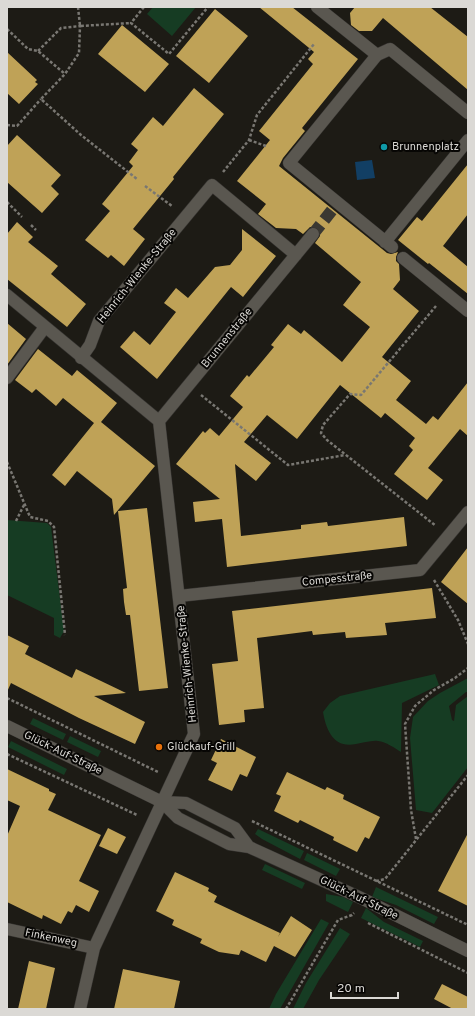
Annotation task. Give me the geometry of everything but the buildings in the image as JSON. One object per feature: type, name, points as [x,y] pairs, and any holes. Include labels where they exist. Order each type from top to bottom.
[{"type":"street","points":[[317,7],[377,56]]},
{"type":"street","points":[[468,113],[390,49],[377,56],[289,163],[336,206],[388,244],[468,140]]},
{"type":"street","points":[[185,217],[212,185],[296,255]]},
{"type":"street","name":"Heinrich-Wienke-Straße","points":[[82,358],[90,345],[99,322],[185,217]]},
{"type":"street","name":"Brunnenstraße","points":[[159,421],[313,234]]},
{"type":"street","points":[[403,258],[468,311]]},
{"type":"street","points":[[7,295],[159,421]]},
{"type":"street","points":[[7,378],[45,327]]},
{"type":"street","name":"Heinrich-Wienke-Straße","points":[[80,1009],[94,948],[194,734],[159,421]]},
{"type":"street","points":[[420,570],[468,512]]},
{"type":"street","name":"Compesstraße","points":[[179,596],[420,570]]},
{"type":"street","name":"Glück-Auf-Straße","points":[[7,726],[162,802],[178,818],[198,829],[229,844],[249,847],[361,898],[468,951]]},
{"type":"street","name":"Glück-Auf-Straße","points":[[162,802],[186,803],[236,828],[249,847]]},
{"type":"street","name":"Finkenweg","points":[[7,929],[94,948]]},
{"type":"path","points":[[7,125],[17,126],[65,74],[79,53],[80,26],[78,7]]},
{"type":"path","points":[[131,23],[144,7]]},
{"type":"path","points":[[38,51],[61,28],[131,23],[169,54],[208,7]]},
{"type":"path","points":[[7,29],[28,49],[38,51],[65,74]]},
{"type":"path","points":[[212,185],[249,140],[256,114],[314,44]]},
{"type":"path","points":[[41,99],[81,135],[137,179]]},
{"type":"path","points":[[249,140],[266,146]]},
{"type":"path","points":[[145,186],[185,217]]},
{"type":"path","points":[[7,202],[22,217]]},
{"type":"path","points":[[31,225],[36,230]]},
{"type":"path","points":[[446,293],[362,395],[350,394],[323,425],[321,433],[345,455],[356,462],[448,536]]},
{"type":"path","points":[[189,385],[288,465],[345,455]]},
{"type":"path","points":[[7,462],[30,517],[48,521],[54,527],[65,635]]},
{"type":"path","points":[[16,521],[24,504]]},
{"type":"path","points":[[420,570],[431,575],[458,620],[468,644]]},
{"type":"path","points":[[416,840],[411,810],[408,748],[403,724],[415,706],[434,690],[455,678],[468,668]]},
{"type":"path","points":[[7,754],[114,804]]},
{"type":"path","points":[[286,1009],[338,920],[352,915],[369,883],[385,879],[468,775]]},
{"type":"path","points":[[376,881],[468,925]]},
{"type":"path","points":[[346,912],[352,915]]},
{"type":"path","points":[[366,922],[468,973]]},
{"type":"green space","points":[[153,7],[196,7],[172,36],[147,14]]},
{"type":"green space","points":[[7,520],[47,523],[51,527],[64,631],[60,638],[54,635],[54,618],[7,595]]},
{"type":"green space","points":[[435,674],[439,685],[402,703],[401,752],[378,741],[348,745],[342,744],[332,737],[326,725],[323,712],[330,703],[340,696]]},
{"type":"green space","points":[[468,678],[468,692],[449,706],[452,720],[454,721],[456,705],[468,696],[468,767],[432,813],[416,810],[410,738],[413,717],[428,701]]},
{"type":"green space","points":[[33,718],[66,734],[63,740],[30,724]]},
{"type":"green space","points":[[70,736],[101,751],[98,757],[67,742]]},
{"type":"green space","points":[[11,741],[67,769],[64,775],[8,747]]},
{"type":"green space","points":[[258,829],[304,851],[300,859],[255,834]]},
{"type":"green space","points":[[307,853],[340,869],[336,876],[304,860]]},
{"type":"green space","points":[[265,864],[305,883],[302,889],[262,870]]},
{"type":"green space","points":[[376,887],[438,917],[434,924],[396,905],[372,897]]},
{"type":"green space","points":[[326,894],[343,897],[353,902],[348,912],[326,901]]},
{"type":"green space","points":[[366,908],[384,922],[423,941],[420,947],[361,918]]},
{"type":"green space","points":[[321,919],[329,923],[280,1009],[269,1009],[276,994]]},
{"type":"green space","points":[[340,928],[350,934],[319,980],[303,1009],[293,1009],[306,983]]},
{"type":"water","name":"Brunnenplatz","points":[[372,160],[375,178],[357,180],[355,162]]},
{"type":"tunnel","points":[[313,234],[333,209]]},
{"type":"place","name":"Brunnenplatz","points":[[384,147]]},
{"type":"place","name":"Glückauf-Grill","points":[[159,747]]}]
